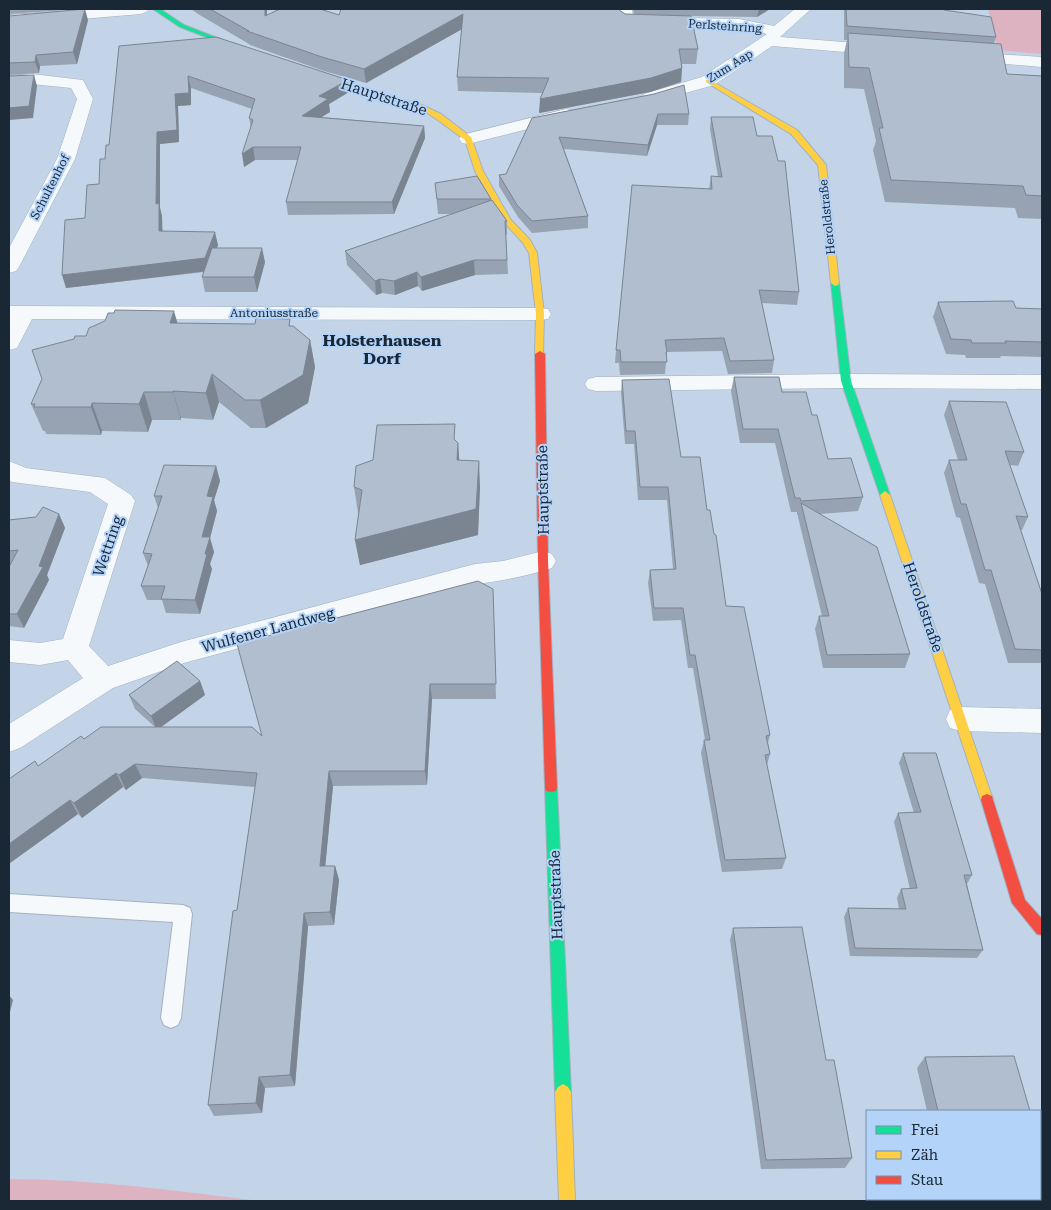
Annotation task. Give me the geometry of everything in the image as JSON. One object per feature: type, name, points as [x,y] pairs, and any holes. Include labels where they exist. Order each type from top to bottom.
[{"type":"main road","points":[[156,9],[182,26],[257,55]]},
{"type":"main road","name":"Hauptstraße","points":[[300,70],[420,106],[438,116],[468,139],[479,171],[497,204],[508,221],[527,242],[532,253],[540,314],[543,561],[567,1201]]},
{"type":"main road","name":"Heroldstraße","points":[[708,81],[794,132],[822,165],[846,381],[961,719],[1019,903],[1042,929]]},
{"type":"street","points":[[9,20],[141,9]]},
{"type":"street","name":"Perlsteinring","points":[[625,9],[625,21],[739,24],[773,36]]},
{"type":"street","name":"Zum Aap","points":[[635,101],[653,98],[708,81],[773,36],[804,9]]},
{"type":"street","points":[[773,36],[898,51]]},
{"type":"street","points":[[955,56],[1042,62]]},
{"type":"street","name":"Schultenhof","points":[[9,81],[32,79],[77,84],[85,99],[66,159],[9,267]]},
{"type":"street","points":[[468,139],[525,123],[580,111]]},
{"type":"street","points":[[9,343],[16,312]]},
{"type":"street","name":"Antoniusstraße","points":[[16,312],[540,314]]},
{"type":"street","points":[[596,384],[846,381],[1042,382]]},
{"type":"street","name":"Wettring","points":[[9,469],[21,476],[96,484],[122,501],[74,648]]},
{"type":"street","name":"Wulfener Landweg","points":[[9,739],[103,680],[181,653],[475,574],[503,571],[543,561]]},
{"type":"street","points":[[9,651],[40,654],[74,648],[103,680]]},
{"type":"street","points":[[961,719],[1042,721]]},
{"type":"lane","points":[[9,904],[183,914],[171,1018]]},
{"type":"shaded area","points":[[988,9],[1042,9],[1042,54],[998,50]]},
{"type":"shaded area","points":[[9,1179],[103,1183],[260,1201],[9,1201]]},
{"type":"building","points":[[85,9],[73,52],[36,55],[35,62],[9,63],[9,16]]},
{"type":"building","points":[[210,9],[265,9],[265,16],[280,9],[320,9],[339,15],[341,9],[618,9],[625,14],[691,16],[698,49],[679,49],[682,68],[651,78],[540,99],[549,78],[457,77],[463,14],[364,69],[322,57],[247,31],[249,31]]},
{"type":"building","points":[[846,9],[944,9],[991,17],[996,37],[847,26]]},
{"type":"building","points":[[848,33],[1001,44],[1007,74],[1042,76],[1042,196],[1026,195],[1023,186],[891,180],[879,128],[883,128],[869,68],[849,67]]},
{"type":"building","points":[[216,37],[348,80],[319,96],[328,99],[302,116],[424,126],[392,202],[286,202],[301,147],[253,147],[242,154],[253,120],[249,118],[255,99],[188,76],[189,93],[175,94],[177,130],[157,132],[156,204],[159,203],[159,231],[215,232],[205,258],[62,275],[65,220],[85,218],[87,185],[99,184],[100,159],[105,159],[106,145],[109,145],[119,46]]},
{"type":"building","points":[[34,75],[29,106],[9,108],[9,76]]},
{"type":"building","points":[[684,85],[689,114],[658,114],[648,145],[559,137],[588,216],[532,221],[517,205],[499,175],[506,174],[532,118],[654,94]]},
{"type":"building","points":[[711,117],[753,117],[757,136],[772,136],[778,161],[785,161],[799,292],[759,290],[774,360],[730,361],[724,338],[665,340],[667,362],[621,362],[620,350],[616,350],[632,185],[712,189],[711,176],[722,177]]},
{"type":"building","points":[[477,176],[491,199],[437,199],[435,183]]},
{"type":"building","points":[[492,200],[507,221],[505,221],[507,260],[474,260],[421,277],[417,272],[394,281],[380,279],[375,281],[345,251]]},
{"type":"building","points":[[212,248],[262,248],[254,277],[202,277]]},
{"type":"building","points":[[1013,301],[1016,308],[1042,309],[1042,342],[1005,341],[1006,343],[972,343],[971,340],[951,339],[938,302]]},
{"type":"building","points":[[115,310],[174,311],[170,323],[255,324],[256,318],[290,319],[289,326],[293,326],[310,340],[303,375],[260,400],[245,400],[212,374],[206,393],[144,392],[139,404],[92,403],[91,407],[34,407],[35,404],[31,404],[42,379],[32,350],[74,339],[75,336],[86,336],[89,328],[105,321],[108,313],[114,313]]},
{"type":"building","points":[[734,377],[779,377],[782,392],[806,392],[812,415],[817,415],[828,459],[851,458],[863,497],[801,501],[800,498],[795,498],[778,429],[743,429]]},
{"type":"building","points":[[669,379],[681,457],[700,457],[707,510],[710,510],[714,534],[716,535],[726,606],[744,607],[770,735],[766,736],[770,754],[765,755],[786,858],[725,860],[704,740],[710,740],[695,655],[690,655],[683,608],[654,608],[650,570],[676,569],[668,487],[640,487],[635,431],[626,431],[622,380]]},
{"type":"building","points":[[949,401],[1006,402],[1024,452],[1005,451],[1028,517],[1016,516],[1042,594],[1042,650],[1015,649],[991,570],[985,570],[966,504],[961,504],[949,460],[967,460]]},
{"type":"building","points":[[455,424],[454,439],[458,443],[457,460],[479,461],[476,509],[355,540],[362,490],[354,487],[356,466],[373,460],[377,425]]},
{"type":"building","points":[[164,465],[216,466],[207,496],[213,497],[202,537],[210,537],[195,600],[161,599],[165,586],[141,586],[152,554],[143,553],[162,496],[154,496]]},
{"type":"building","points":[[801,503],[877,547],[910,654],[827,655],[819,616],[829,616]]},
{"type":"building","points":[[43,507],[59,514],[39,566],[43,567],[17,614],[9,614],[9,567],[18,550],[9,551],[9,520],[36,517]]},
{"type":"building","points":[[478,581],[493,589],[496,684],[430,684],[425,771],[329,771],[320,866],[335,866],[330,912],[304,913],[290,1075],[259,1077],[256,1103],[208,1105],[233,911],[237,910],[257,773],[135,764],[119,775],[116,773],[74,803],[70,800],[9,844],[9,779],[35,761],[38,766],[81,736],[84,739],[101,727],[252,727],[262,736],[237,644]]},
{"type":"building","points":[[177,661],[200,681],[151,716],[129,695]]},
{"type":"building","points":[[903,753],[936,753],[972,875],[964,875],[983,950],[855,948],[848,908],[906,909],[901,889],[917,888],[898,813],[921,812]]},
{"type":"building","points":[[802,927],[826,1060],[834,1060],[852,1158],[766,1160],[733,928]]},
{"type":"building","points":[[1014,1056],[1030,1110],[938,1110],[925,1057]]},
{"type":"traffic: fast","points":[[156,9],[182,26],[245,50]]},
{"type":"traffic: fast","points":[[835,283],[846,381],[885,495]]},
{"type":"traffic: fast","points":[[551,787],[563,1092]]},
{"type":"traffic: slow","points":[[313,75],[420,106],[438,116],[468,139],[479,171],[497,203],[508,221],[527,242],[533,253],[540,314],[540,354]]},
{"type":"traffic: slow","points":[[708,81],[794,132],[822,165],[835,283]]},
{"type":"traffic: slow","points":[[885,495],[987,800]]},
{"type":"traffic: slow","points":[[563,1092],[567,1201]]},
{"type":"traffic: jam","points":[[540,354],[543,561],[551,787]]},
{"type":"traffic: jam","points":[[987,800],[1019,903],[1042,929]]},
{"type":"district","name":"Holsterhausen Dorf","points":[[382,349]]}]
